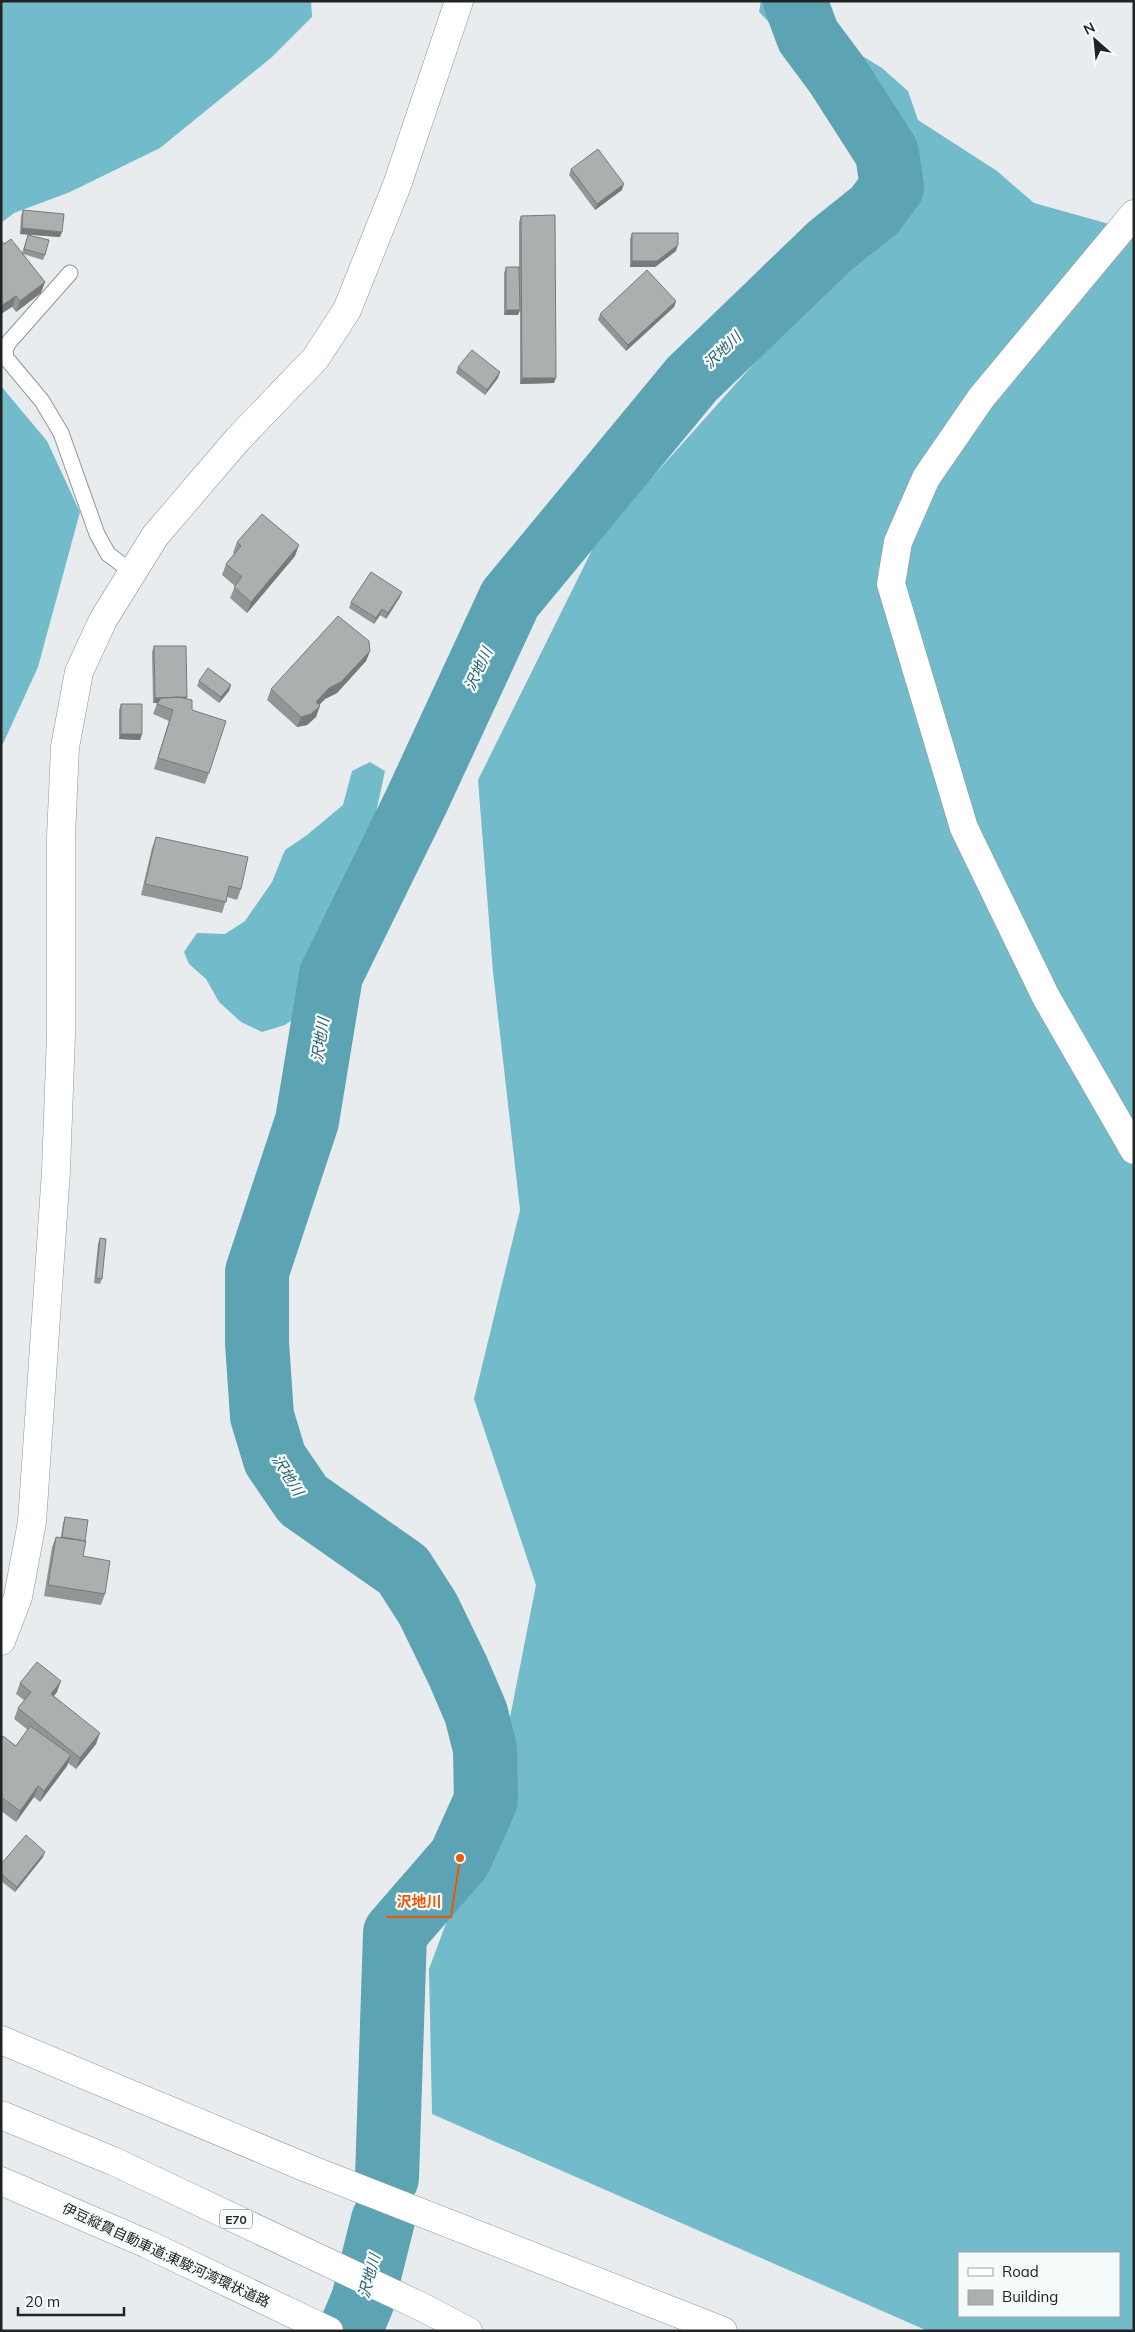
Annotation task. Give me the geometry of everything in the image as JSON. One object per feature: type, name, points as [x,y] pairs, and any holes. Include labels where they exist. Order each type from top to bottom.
[{"type":"main road","points":[[1,1641],[6,1607],[18,1597],[32,1522],[56,1171],[61,1034],[61,837],[65,747],[79,672],[102,620],[155,536],[238,439],[315,358],[347,310],[397,186],[459,1]]},
{"type":"main road","points":[[1134,214],[981,398],[926,478],[898,542],[892,584],[964,828],[1046,997],[1134,1150]]},
{"type":"main road","points":[[1,2040],[307,2168],[724,2331]]},
{"type":"main road","name":"E70","points":[[1,2115],[113,2161],[422,2307],[468,2331]]},
{"type":"main road","name":"伊豆縦貫自動車道;東駿河湾環状道路","points":[[1,2181],[147,2244],[329,2331]]},
{"type":"lane","points":[[70,273],[9,342],[5,350],[6,358],[12,368],[42,401],[61,433],[97,534],[108,554],[132,572]]},
{"type":"shaded area","points":[[1,1],[311,1],[312,17],[272,57],[160,148],[70,192],[14,213],[1,223]]},
{"type":"shaded area","points":[[761,1],[826,1],[830,30],[801,55],[759,12]]},
{"type":"shaded area","points":[[864,57],[882,68],[908,91],[918,120],[997,171],[1034,203],[1134,231],[1134,2331],[928,2331],[432,2114],[429,1969],[496,1789],[536,1585],[474,1399],[520,1210],[493,972],[478,780],[598,538],[826,283],[901,215],[913,165],[886,126],[877,104],[862,86],[852,63]]},
{"type":"shaded area","points":[[1,386],[47,441],[80,512],[38,667],[1,748]]},
{"type":"shaded area","points":[[370,762],[385,771],[375,817],[359,867],[328,921],[320,968],[307,989],[302,1013],[285,1025],[262,1032],[241,1022],[219,1002],[206,979],[189,964],[184,952],[197,933],[225,934],[245,921],[272,882],[285,850],[307,835],[343,805],[352,771]]},
{"type":"building","points":[[598,149],[624,184],[597,204],[571,169]]},
{"type":"building","points":[[23,210],[64,214],[62,232],[22,228]]},
{"type":"building","points":[[555,215],[556,378],[522,378],[521,216]]},
{"type":"building","points":[[632,233],[678,233],[678,245],[657,261],[632,261]]},
{"type":"building","points":[[28,235],[49,240],[45,255],[24,249]]},
{"type":"building","points":[[11,239],[45,282],[20,301],[16,296],[1,306],[1,240],[4,244]]},
{"type":"building","points":[[506,267],[519,267],[520,310],[506,310]]},
{"type":"building","points":[[647,270],[676,301],[628,345],[600,314]]},
{"type":"building","points":[[472,350],[500,372],[487,390],[458,367]]},
{"type":"building","points":[[262,514],[299,545],[251,602],[234,587],[242,577],[226,564],[241,546],[237,542]]},
{"type":"building","points":[[371,572],[402,592],[388,613],[382,609],[376,618],[351,602]]},
{"type":"building","points":[[338,616],[369,641],[370,651],[341,682],[329,688],[316,702],[320,706],[311,714],[301,717],[271,689]]},
{"type":"building","points":[[154,646],[186,646],[187,697],[155,698]]},
{"type":"building","points":[[208,668],[231,685],[221,697],[199,681]]},
{"type":"building","points":[[179,697],[192,700],[192,710],[226,721],[209,773],[158,758],[173,710],[157,704],[161,698]]},
{"type":"building","points":[[121,704],[142,704],[142,734],[121,734]]},
{"type":"building","points":[[156,837],[248,857],[241,889],[229,886],[226,902],[145,884]]},
{"type":"building","points":[[100,1238],[106,1239],[102,1279],[96,1278]]},
{"type":"building","points":[[65,1517],[88,1520],[85,1541],[62,1537]]},
{"type":"building","points":[[56,1537],[86,1541],[83,1556],[110,1561],[105,1594],[48,1585]]},
{"type":"building","points":[[37,1662],[61,1681],[51,1694],[100,1733],[80,1758],[18,1708],[31,1692],[20,1683]]},
{"type":"building","points":[[30,1726],[71,1755],[44,1791],[38,1786],[20,1811],[1,1797],[1,1739],[3,1736],[16,1746]]},
{"type":"building","points":[[26,1835],[45,1852],[17,1887],[1,1874],[1,1864]]},
{"type":"waterway","name":"沢地川","points":[[387,2178],[395,1933],[460,1858],[486,1800],[485,1749],[476,1713],[458,1671],[428,1609],[403,1570],[303,1500],[275,1459],[262,1416],[257,1343],[257,1272],[307,1121],[331,975],[416,802],[510,599],[692,379],[830,246],[875,210],[892,187],[887,153],[837,75],[808,36],[795,1]]},
{"type":"waterway","name":"沢地川","points":[[350,2331],[363,2300],[383,2220]]},
{"type":"place","name":"沢地川","points":[[460,1858]]}]
